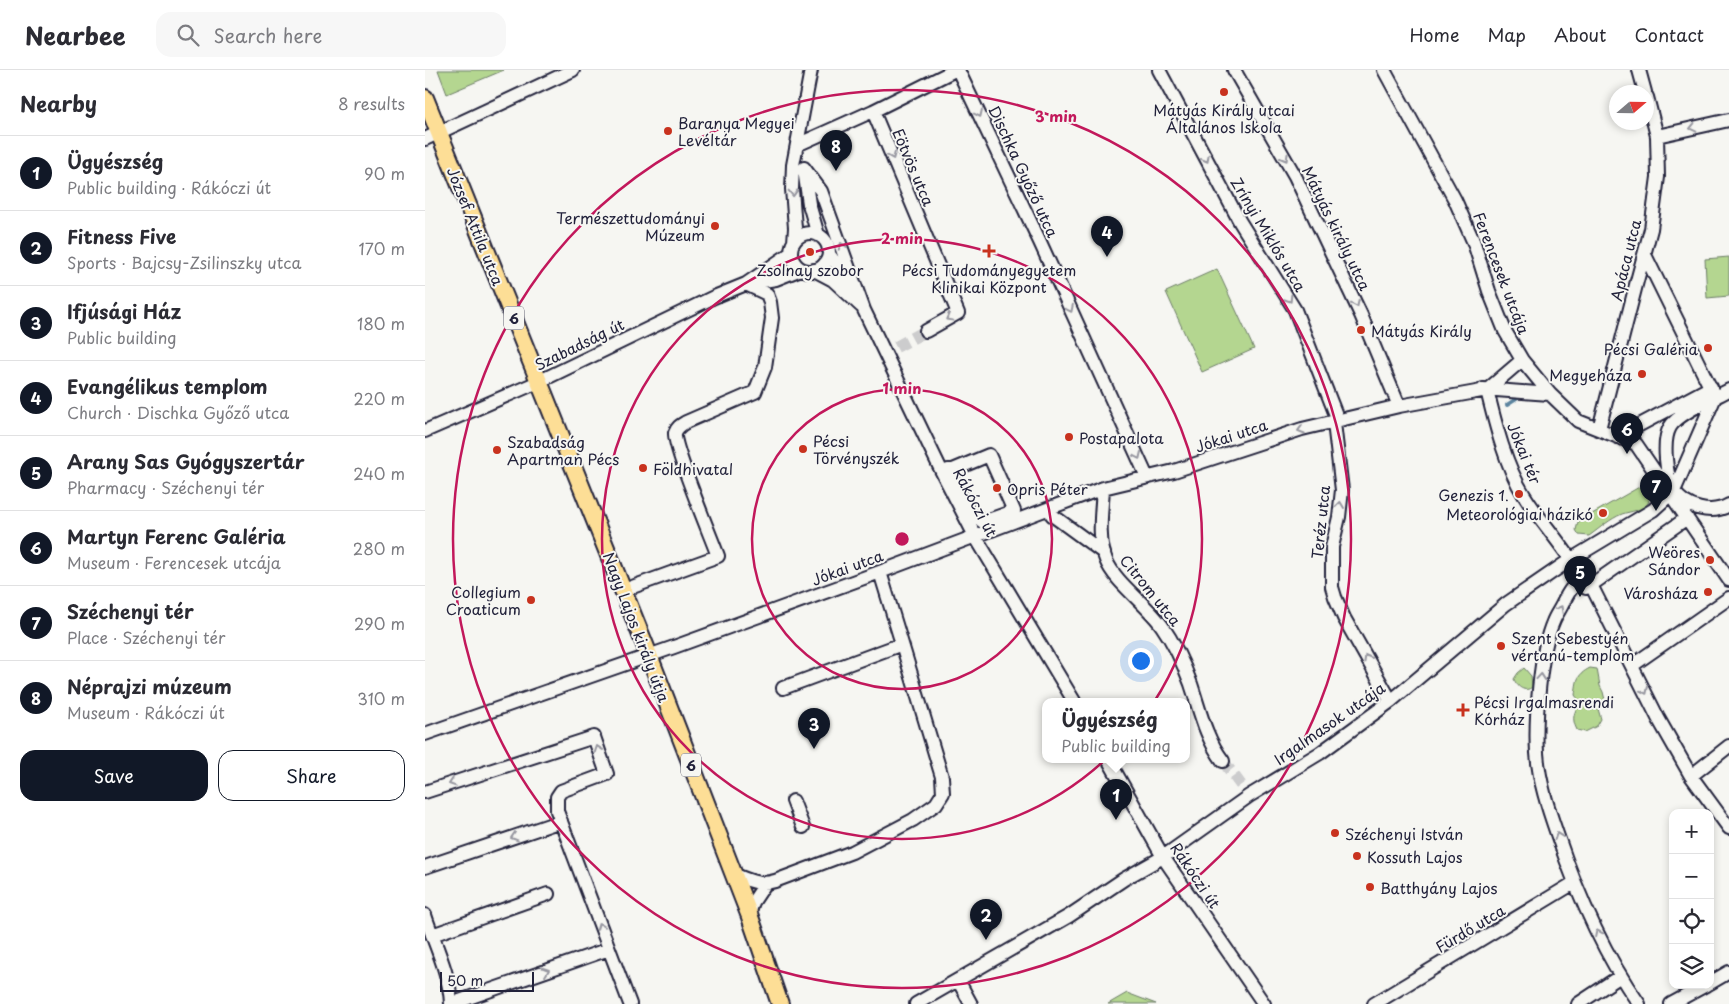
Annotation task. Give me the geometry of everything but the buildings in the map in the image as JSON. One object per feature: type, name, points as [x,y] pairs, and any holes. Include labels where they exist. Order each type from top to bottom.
[{"type":"main road","name":"József Attila utca","points":[[425,98],[432,136],[539,382]]},
{"type":"main road","name":"Nagy Lajos király útja","points":[[539,382],[624,590],[749,914],[780,1004]]},
{"type":"street","points":[[432,136],[573,70]]},
{"type":"street","name":"Rákóczi út","points":[[793,248],[795,228],[792,189],[793,165],[811,70]]},
{"type":"street","points":[[797,145],[873,111],[956,70]]},
{"type":"street","name":"Dischka Győző utca","points":[[956,70],[1040,242],[1147,477]]},
{"type":"street","name":"Zrínyi Miklós utca","points":[[1159,70],[1240,222],[1295,310],[1336,415],[1334,421]]},
{"type":"street","name":"Mátyás király utca","points":[[1234,70],[1295,176],[1361,315],[1399,406]]},
{"type":"street","name":"Ferencesek utcája","points":[[1383,70],[1455,200],[1474,243],[1505,332],[1522,360],[1550,394],[1578,421],[1635,444],[1672,493]]},
{"type":"street","points":[[1639,70],[1643,85]]},
{"type":"street","name":"Eötvös utca","points":[[873,111],[958,313],[926,331]]},
{"type":"street","points":[[1657,136],[1729,120]]},
{"type":"street","name":"Apáca utca","points":[[1599,429],[1651,229],[1658,177],[1657,136],[1654,124]]},
{"type":"street","name":"Rákóczi út","points":[[797,145],[804,168],[809,204],[818,235]]},
{"type":"street","name":"Rákóczi út","points":[[804,168],[821,191],[827,204],[864,310],[941,470],[975,536],[1072,698]]},
{"type":"street","points":[[810,233],[818,235],[827,243],[829,254],[825,264],[808,270],[795,262],[793,248],[797,238],[810,233]]},
{"type":"street","name":"Szabadság út","points":[[746,284],[793,248]]},
{"type":"street","name":"Rákóczi út","points":[[829,254],[858,292]]},
{"type":"street","points":[[1645,255],[1713,392],[1672,493]]},
{"type":"street","name":"Rákóczi út","points":[[808,270],[833,280],[864,310]]},
{"type":"street","name":"Szabadság út","points":[[425,431],[539,382],[714,297],[746,284],[776,279],[808,270]]},
{"type":"street","points":[[624,590],[718,556],[686,471],[675,435],[677,428],[686,422],[755,392],[765,368],[772,318],[767,294],[746,284]]},
{"type":"street","points":[[884,353],[896,347]]},
{"type":"street","points":[[1481,390],[1522,360]]},
{"type":"street","name":"Jókai utca","points":[[425,734],[649,656],[1103,488],[1174,471],[1302,429],[1399,406],[1481,390],[1550,394]]},
{"type":"street","name":"Jókai tér","points":[[1481,390],[1520,487],[1587,585],[1633,666],[1658,718],[1691,776],[1729,828]]},
{"type":"street","points":[[1617,436],[1713,392],[1729,390]]},
{"type":"street","points":[[1713,392],[1671,426],[1665,440],[1666,465],[1672,493],[1729,580]]},
{"type":"street","name":"Teréz utca","points":[[1334,421],[1342,490],[1339,517],[1332,548],[1332,587],[1344,618],[1391,701]]},
{"type":"street","points":[[989,455],[1014,511],[983,522],[967,510],[948,470],[953,470],[989,455]]},
{"type":"street","name":"Citrom utca","points":[[1103,488],[1101,523],[1105,559],[1115,576],[1151,612],[1164,628],[1190,682],[1205,728],[1213,746],[1223,761]]},
{"type":"street","points":[[1672,493],[1697,509],[1722,510],[1729,505]]},
{"type":"street","name":"Irgalmasok utcája","points":[[916,1004],[1061,921],[1124,879],[1163,857],[1249,796],[1320,752],[1391,701],[1505,604],[1570,560],[1653,510],[1672,493]]},
{"type":"street","points":[[1052,515],[1104,552]]},
{"type":"street","points":[[1639,1004],[1619,976],[1574,882],[1545,799],[1537,753],[1542,665],[1552,623],[1572,587],[1579,583],[1587,585],[1687,518]]},
{"type":"street","points":[[733,874],[752,882],[765,884],[852,852],[913,820],[936,804],[943,793],[942,777],[880,572]]},
{"type":"street","points":[[1633,666],[1729,598]]},
{"type":"street","points":[[783,688],[902,644]]},
{"type":"street","points":[[425,792],[594,737],[607,774],[561,791],[556,805],[630,1004]]},
{"type":"street","points":[[1691,776],[1729,746]]},
{"type":"street","name":"Rákóczi út","points":[[1110,763],[1163,857],[1264,1004]]},
{"type":"street","points":[[793,801],[803,827]]},
{"type":"street","points":[[425,866],[561,821]]},
{"type":"street","name":"Fürdő utca","points":[[1380,1003],[1574,882]]},
{"type":"street","points":[[749,914],[753,902],[765,884]]},
{"type":"street","points":[[432,934],[548,894]]},
{"type":"street","points":[[425,915],[446,977],[451,1004],[609,948]]},
{"type":"street","points":[[1714,981],[1729,972]]},
{"type":"street","points":[[1578,1004],[1619,976]]},
{"type":"street","points":[[958,980],[971,1004]]},
{"type":"street","points":[[1671,1004],[1698,989]]},
{"type":"green space","points":[[438,70],[504,70],[447,94]]},
{"type":"green space","points":[[1729,257],[1729,296],[1707,298],[1705,259]]},
{"type":"green space","points":[[1217,269],[1254,349],[1202,372],[1166,292]]},
{"type":"green space","points":[[1641,486],[1646,488],[1649,495],[1649,501],[1646,506],[1618,516],[1589,536],[1579,535],[1576,530],[1578,522]]},
{"type":"green space","points":[[1524,668],[1531,676],[1532,687],[1529,689],[1519,687],[1514,679]]},
{"type":"green space","points":[[1590,668],[1597,669],[1605,700],[1598,709],[1601,719],[1597,726],[1585,732],[1577,730],[1574,722],[1575,713],[1580,702],[1575,695],[1580,676]]},
{"type":"green space","points":[[1127,993],[1156,1004],[1108,1004]]},
{"type":"waterway","points":[[1507,405],[1521,396]]},
{"type":"tunnel","points":[[896,347],[926,331]]},
{"type":"tunnel","points":[[1223,761],[1249,796]]},
{"type":"place","name":"Mátyás Király utcai Általános Iskola","points":[[1224,92]]},
{"type":"place","name":"Baranya Megyei Levéltár","points":[[668,131]]},
{"type":"place","name":"Néprajzi múzeum","points":[[836,171]]},
{"type":"place","name":"Természettudományi Múzeum","points":[[715,226]]},
{"type":"place","name":"Pécsi Tudományegyetem Klinikai Központ","points":[[989,251]]},
{"type":"place","name":"Zsolnay szobor","points":[[810,252]]},
{"type":"place","name":"Evangélikus templom","points":[[1107,257]]},
{"type":"place","name":"Mátyás Király","points":[[1361,330]]},
{"type":"place","name":"Pécsi Galéria","points":[[1708,348]]},
{"type":"place","name":"Megyeháza","points":[[1642,374]]},
{"type":"place","name":"Postapalota","points":[[1069,437]]},
{"type":"place","name":"Pécsi Törvényszék","points":[[803,449]]},
{"type":"place","name":"Szabadság Apartman Pécs","points":[[497,450]]},
{"type":"place","name":"Martyn Ferenc Galéria","points":[[1627,454]]},
{"type":"place","name":"Földhivatal","points":[[643,468]]},
{"type":"place","name":"Opris Péter","points":[[997,488]]},
{"type":"place","name":"Genezis 1.","points":[[1519,494]]},
{"type":"place","name":"Széchenyi tér","points":[[1656,511]]},
{"type":"place","name":"Meteorológiai házikó","points":[[1603,513]]},
{"type":"place","name":"Weöres Sándor","points":[[1710,560]]},
{"type":"place","name":"Városháza","points":[[1708,592]]},
{"type":"place","name":"Arany Sas Gyógyszertár","points":[[1580,597]]},
{"type":"place","name":"Collegium Croaticum","points":[[531,600]]},
{"type":"place","name":"Szent Sebestyén vértanú-templom","points":[[1501,646]]},
{"type":"place","name":"Pécsi Irgalmasrendi Kórház","points":[[1463,710]]},
{"type":"place","name":"Ifjúsági Ház","points":[[814,749]]},
{"type":"place","name":"Ügyészség","points":[[1116,820]]},
{"type":"place","name":"Széchenyi István","points":[[1335,833]]},
{"type":"place","name":"Kossuth Lajos","points":[[1357,856]]},
{"type":"place","name":"Batthyány Lajos","points":[[1370,887]]},
{"type":"place","name":"Fitness Five","points":[[986,940]]}]
